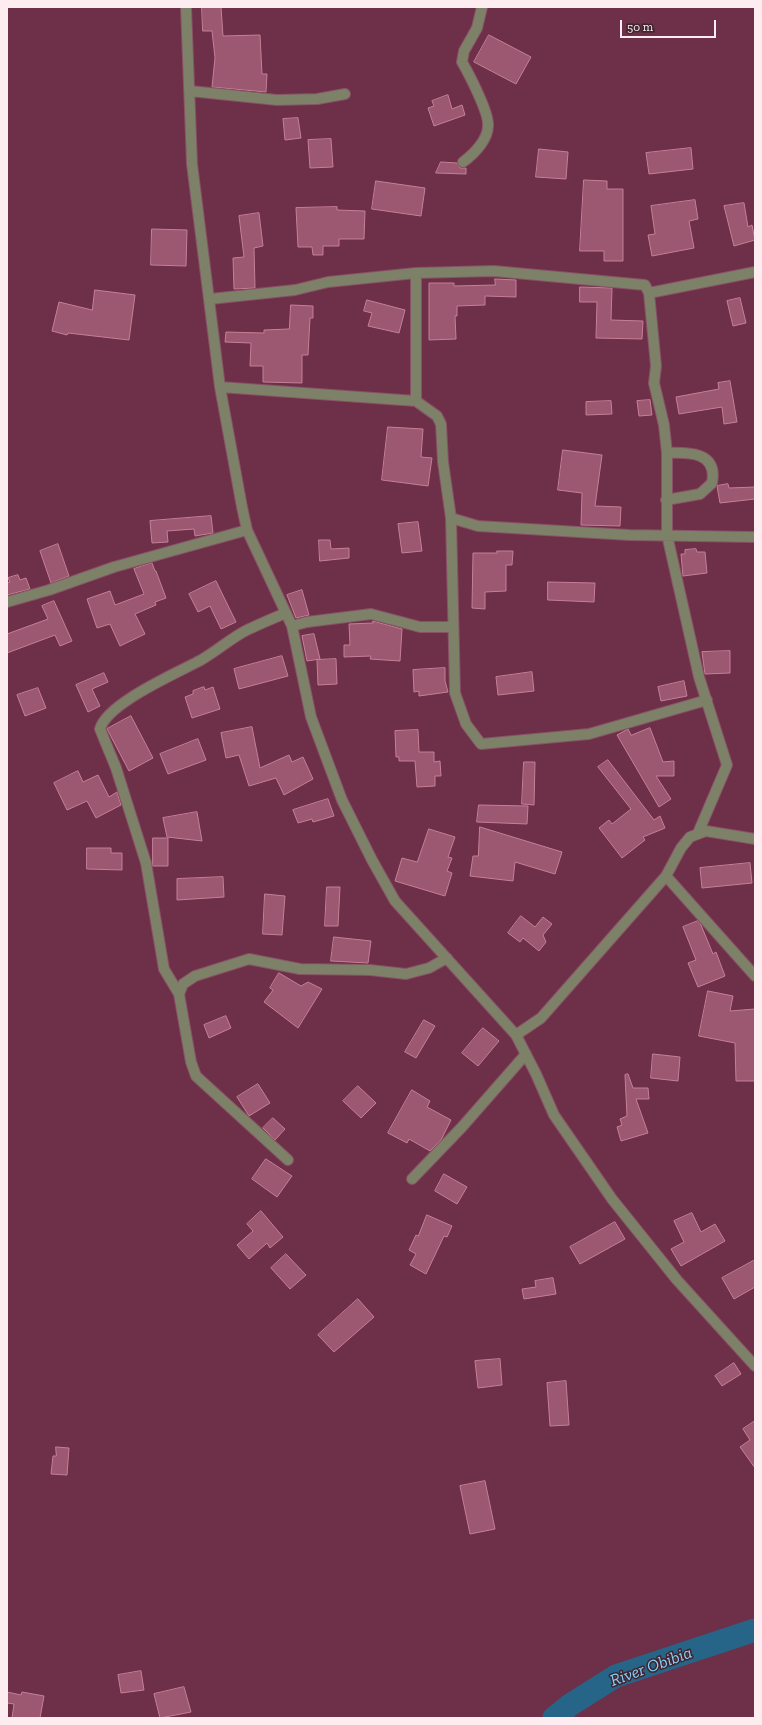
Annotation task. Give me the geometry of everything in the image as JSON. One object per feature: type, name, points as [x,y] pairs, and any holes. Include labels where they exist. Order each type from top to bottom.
[{"type":"street","points":[[186,7],[192,164],[220,387],[242,507],[247,530],[292,626],[311,717],[342,800],[372,860],[395,901],[416,927],[448,958],[516,1035],[554,1116],[612,1199],[677,1280],[755,1366]]},
{"type":"street","points":[[463,162],[475,153],[483,141],[488,125],[473,82],[462,62],[464,51],[478,28],[482,7]]},
{"type":"street","points":[[190,91],[277,100],[318,99],[345,94]]},
{"type":"street","points":[[210,299],[295,290],[328,282],[416,273],[494,271],[642,283],[645,285],[649,293],[656,366],[654,384],[664,425],[667,453],[666,535],[699,678],[727,765],[698,833]]},
{"type":"street","points":[[649,293],[755,272]]},
{"type":"street","points":[[416,273],[416,402]]},
{"type":"street","points":[[220,387],[416,402],[433,412],[441,424],[443,462],[451,518],[455,693],[466,724],[481,744],[589,734],[707,700]]},
{"type":"street","points":[[666,500],[700,494],[712,483],[714,471],[708,462],[699,455],[689,452],[667,453]]},
{"type":"street","points":[[451,518],[478,526],[629,535],[755,537]]},
{"type":"street","points":[[7,602],[49,590],[114,567],[247,530]]},
{"type":"street","points":[[286,613],[246,630],[202,659],[139,692],[108,715],[102,723],[100,729],[116,768],[146,863],[164,969],[179,994],[191,1062],[196,1076],[288,1160]]},
{"type":"street","points":[[292,626],[307,622],[371,614],[420,627],[453,627]]},
{"type":"street","points":[[516,1035],[541,1018],[666,876],[681,848],[690,837],[706,831],[755,839]]},
{"type":"street","points":[[666,876],[755,976]]},
{"type":"street","points":[[179,994],[183,984],[195,976],[249,959],[300,969],[370,970],[406,974],[429,968],[448,958]]},
{"type":"street","points":[[412,1179],[462,1127],[526,1054]]},
{"type":"building","points":[[202,7],[221,7],[223,36],[260,35],[262,74],[267,74],[266,92],[212,87],[215,58],[212,31],[203,31]]},
{"type":"building","points":[[489,35],[531,57],[516,84],[474,62]]},
{"type":"building","points":[[448,95],[452,109],[462,105],[465,115],[434,126],[428,108],[434,106],[432,101]]},
{"type":"building","points":[[298,118],[301,138],[285,140],[283,119]]},
{"type":"building","points":[[331,139],[333,167],[310,168],[308,140]]},
{"type":"building","points":[[691,148],[693,169],[649,174],[646,153]]},
{"type":"building","points":[[539,149],[568,152],[566,179],[536,177]]},
{"type":"building","points":[[441,162],[457,163],[460,168],[466,168],[466,174],[436,173]]},
{"type":"building","points":[[584,180],[607,181],[607,189],[623,189],[623,261],[604,261],[604,251],[580,251]]},
{"type":"building","points":[[376,181],[425,188],[421,216],[372,209]]},
{"type":"building","points":[[695,200],[698,219],[689,221],[694,248],[652,256],[648,235],[655,234],[651,206]]},
{"type":"building","points":[[744,203],[748,227],[752,225],[755,240],[734,246],[724,206]]},
{"type":"building","points":[[337,207],[337,210],[365,211],[364,239],[339,239],[339,246],[323,246],[323,255],[313,255],[312,247],[298,247],[296,208]]},
{"type":"building","points":[[259,213],[263,246],[254,248],[255,288],[234,289],[233,258],[244,257],[239,216]]},
{"type":"building","points":[[152,229],[187,230],[186,266],[151,265]]},
{"type":"building","points":[[495,279],[516,280],[516,297],[485,296],[485,305],[457,306],[457,316],[455,316],[456,339],[429,340],[429,283],[454,283],[454,286],[495,285]]},
{"type":"building","points":[[580,287],[612,288],[611,320],[643,321],[642,339],[596,338],[597,302],[580,302]]},
{"type":"building","points":[[95,290],[135,295],[129,340],[68,333],[67,335],[52,331],[59,302],[92,310]]},
{"type":"building","points":[[740,298],[746,323],[733,326],[727,301]]},
{"type":"building","points":[[367,300],[405,310],[399,333],[368,326],[372,313],[364,311]]},
{"type":"building","points":[[291,305],[313,306],[313,318],[310,318],[308,355],[302,355],[302,383],[263,382],[263,366],[250,366],[251,343],[225,342],[226,332],[264,333],[264,330],[289,329]]},
{"type":"building","points":[[730,381],[737,422],[724,424],[722,407],[679,414],[676,397],[719,389],[718,383]]},
{"type":"building","points":[[650,400],[652,415],[639,416],[637,401]]},
{"type":"building","points":[[611,401],[612,414],[586,415],[586,402]]},
{"type":"building","points":[[388,427],[423,429],[421,457],[432,458],[428,486],[382,480]]},
{"type":"building","points":[[563,450],[602,455],[595,506],[621,507],[620,526],[581,525],[582,493],[558,490]]},
{"type":"building","points":[[728,484],[729,488],[755,487],[755,499],[720,503],[717,486]]},
{"type":"building","points":[[211,516],[213,533],[195,536],[194,529],[167,531],[168,542],[152,543],[150,521]]},
{"type":"building","points":[[418,522],[422,551],[402,553],[398,524]]},
{"type":"building","points":[[319,540],[330,540],[331,549],[349,548],[349,558],[320,561]]},
{"type":"building","points":[[58,544],[69,576],[51,583],[40,551]]},
{"type":"building","points":[[696,549],[697,552],[705,552],[707,573],[683,576],[681,554],[685,554],[685,550]]},
{"type":"building","points":[[497,551],[513,551],[512,565],[506,565],[506,591],[485,592],[485,609],[472,608],[473,553],[497,553]]},
{"type":"building","points":[[152,563],[166,598],[155,602],[156,605],[135,614],[145,634],[120,646],[110,624],[97,628],[87,599],[110,591],[115,605],[144,594],[134,569]]},
{"type":"building","points":[[18,575],[20,580],[26,578],[30,589],[7,595],[7,583],[10,582],[8,578]]},
{"type":"building","points":[[216,581],[236,622],[221,629],[210,606],[198,612],[189,594]]},
{"type":"building","points":[[548,582],[595,583],[594,602],[548,600]]},
{"type":"building","points":[[302,590],[309,615],[296,618],[287,595]]},
{"type":"building","points":[[54,601],[72,641],[60,646],[55,635],[7,653],[7,634],[48,619],[42,606]]},
{"type":"building","points":[[373,621],[402,629],[400,661],[370,659],[371,656],[344,657],[344,645],[350,645],[349,624],[373,623]]},
{"type":"building","points":[[314,634],[320,659],[307,661],[302,636]]},
{"type":"building","points":[[730,651],[730,673],[705,674],[702,652]]},
{"type":"building","points":[[282,656],[288,676],[239,689],[234,669]]},
{"type":"building","points":[[336,659],[337,684],[318,685],[317,660]]},
{"type":"building","points":[[445,668],[445,681],[448,692],[419,696],[419,691],[414,692],[413,670]]},
{"type":"building","points":[[532,672],[534,691],[498,695],[496,677]]},
{"type":"building","points":[[104,673],[108,682],[92,689],[100,706],[88,712],[76,685]]},
{"type":"building","points":[[684,681],[687,696],[661,701],[658,687]]},
{"type":"building","points":[[204,687],[205,690],[213,687],[220,709],[192,718],[185,697],[193,694],[193,691]]},
{"type":"building","points":[[38,688],[46,708],[25,716],[17,695]]},
{"type":"building","points":[[131,716],[153,758],[129,771],[107,729]]},
{"type":"building","points":[[252,727],[260,768],[289,755],[292,762],[303,757],[313,779],[284,795],[276,778],[249,786],[239,755],[226,758],[221,733]]},
{"type":"building","points":[[650,728],[663,762],[674,761],[674,776],[656,776],[671,799],[659,807],[617,735],[628,729],[631,735]]},
{"type":"building","points":[[418,730],[419,752],[434,752],[434,762],[440,761],[441,776],[435,776],[435,786],[417,787],[415,761],[399,761],[399,757],[396,757],[395,731]]},
{"type":"building","points":[[198,739],[206,760],[168,774],[160,754]]},
{"type":"building","points":[[608,760],[654,820],[660,816],[665,828],[643,837],[645,840],[622,858],[599,828],[609,820],[612,824],[631,809],[598,767]]},
{"type":"building","points":[[524,762],[535,762],[534,805],[522,804]]},
{"type":"building","points":[[78,771],[83,782],[98,775],[109,797],[117,792],[121,805],[96,818],[87,801],[67,810],[54,783]]},
{"type":"building","points":[[328,799],[334,816],[313,822],[312,819],[298,823],[293,810]]},
{"type":"building","points":[[479,805],[528,806],[527,824],[477,822]]},
{"type":"building","points":[[197,812],[202,841],[167,837],[163,818]]},
{"type":"building","points":[[480,827],[562,852],[555,874],[515,862],[513,881],[470,876],[473,856],[478,856]]},
{"type":"building","points":[[429,829],[455,837],[448,857],[452,858],[447,871],[452,873],[445,896],[395,881],[402,858],[417,862]]},
{"type":"building","points":[[153,838],[168,838],[168,866],[153,866]]},
{"type":"building","points":[[87,848],[111,848],[111,853],[122,853],[122,870],[87,869]]},
{"type":"building","points":[[750,863],[752,883],[702,888],[700,868]]},
{"type":"building","points":[[223,877],[224,897],[177,900],[177,879]]},
{"type":"building","points":[[327,887],[340,887],[338,926],[325,926]]},
{"type":"building","points":[[265,894],[285,896],[282,935],[263,934]]},
{"type":"building","points":[[521,916],[535,927],[543,917],[552,924],[543,935],[546,942],[539,951],[523,938],[520,942],[508,933]]},
{"type":"building","points":[[698,921],[713,954],[716,952],[725,976],[698,987],[688,963],[696,960],[683,927]]},
{"type":"building","points":[[334,937],[371,941],[368,963],[331,961]]},
{"type":"building","points":[[279,973],[301,986],[308,982],[322,989],[298,1028],[264,1002],[273,990],[270,988]]},
{"type":"building","points":[[708,991],[733,996],[730,1011],[755,1009],[755,1081],[736,1081],[735,1043],[699,1036]]},
{"type":"building","points":[[226,1016],[231,1028],[209,1038],[204,1025]]},
{"type":"building","points":[[424,1020],[435,1026],[416,1058],[405,1052]]},
{"type":"building","points":[[483,1028],[499,1041],[478,1066],[462,1053]]},
{"type":"building","points":[[653,1054],[680,1057],[678,1081],[651,1078]]},
{"type":"building","points":[[628,1074],[633,1088],[648,1088],[649,1099],[636,1099],[648,1133],[621,1141],[617,1127],[622,1125],[620,1119],[627,1116],[625,1075]]},
{"type":"building","points":[[258,1084],[270,1103],[249,1116],[237,1097]]},
{"type":"building","points":[[358,1086],[376,1103],[361,1118],[343,1101]]},
{"type":"building","points":[[412,1090],[430,1101],[427,1107],[451,1120],[441,1140],[430,1151],[409,1139],[407,1143],[388,1133]]},
{"type":"building","points":[[273,1118],[285,1129],[275,1140],[263,1128]]},
{"type":"building","points":[[266,1159],[292,1176],[277,1197],[252,1179]]},
{"type":"building","points":[[444,1174],[467,1187],[457,1204],[435,1191]]},
{"type":"building","points":[[261,1211],[283,1237],[270,1248],[267,1243],[249,1259],[237,1245],[253,1231],[247,1224]]},
{"type":"building","points":[[692,1213],[701,1232],[715,1224],[725,1241],[681,1266],[671,1249],[684,1242],[674,1221]]},
{"type":"building","points":[[427,1215],[452,1226],[447,1237],[444,1236],[426,1274],[410,1265],[416,1254],[409,1250],[416,1235],[418,1236]]},
{"type":"building","points":[[615,1222],[625,1239],[580,1264],[570,1247]]},
{"type":"building","points":[[286,1254],[306,1275],[290,1289],[271,1268]]},
{"type":"building","points":[[755,1260],[755,1287],[734,1299],[722,1278]]},
{"type":"building","points":[[553,1278],[556,1294],[524,1299],[522,1289],[536,1287],[535,1281]]},
{"type":"building","points":[[358,1299],[374,1317],[334,1352],[318,1335]]},
{"type":"building","points":[[500,1359],[502,1385],[478,1388],[475,1361]]},
{"type":"building","points":[[734,1363],[741,1374],[722,1386],[715,1376]]},
{"type":"building","points":[[566,1381],[569,1425],[550,1426],[547,1383]]},
{"type":"building","points":[[755,1421],[755,1468],[740,1447],[750,1440],[743,1429]]},
{"type":"building","points":[[56,1447],[69,1448],[67,1475],[51,1474],[53,1456],[56,1456]]},
{"type":"building","points":[[485,1481],[495,1529],[470,1534],[460,1486]]},
{"type":"building","points":[[141,1671],[144,1690],[121,1693],[118,1675]]},
{"type":"building","points":[[184,1687],[191,1712],[160,1718],[154,1694]]},
{"type":"building","points":[[7,1692],[21,1695],[22,1692],[44,1696],[40,1718],[12,1718],[14,1704],[7,1703]]},
{"type":"waterway","name":"River Obibia","points":[[554,1718],[570,1705],[616,1676],[755,1630]]}]
